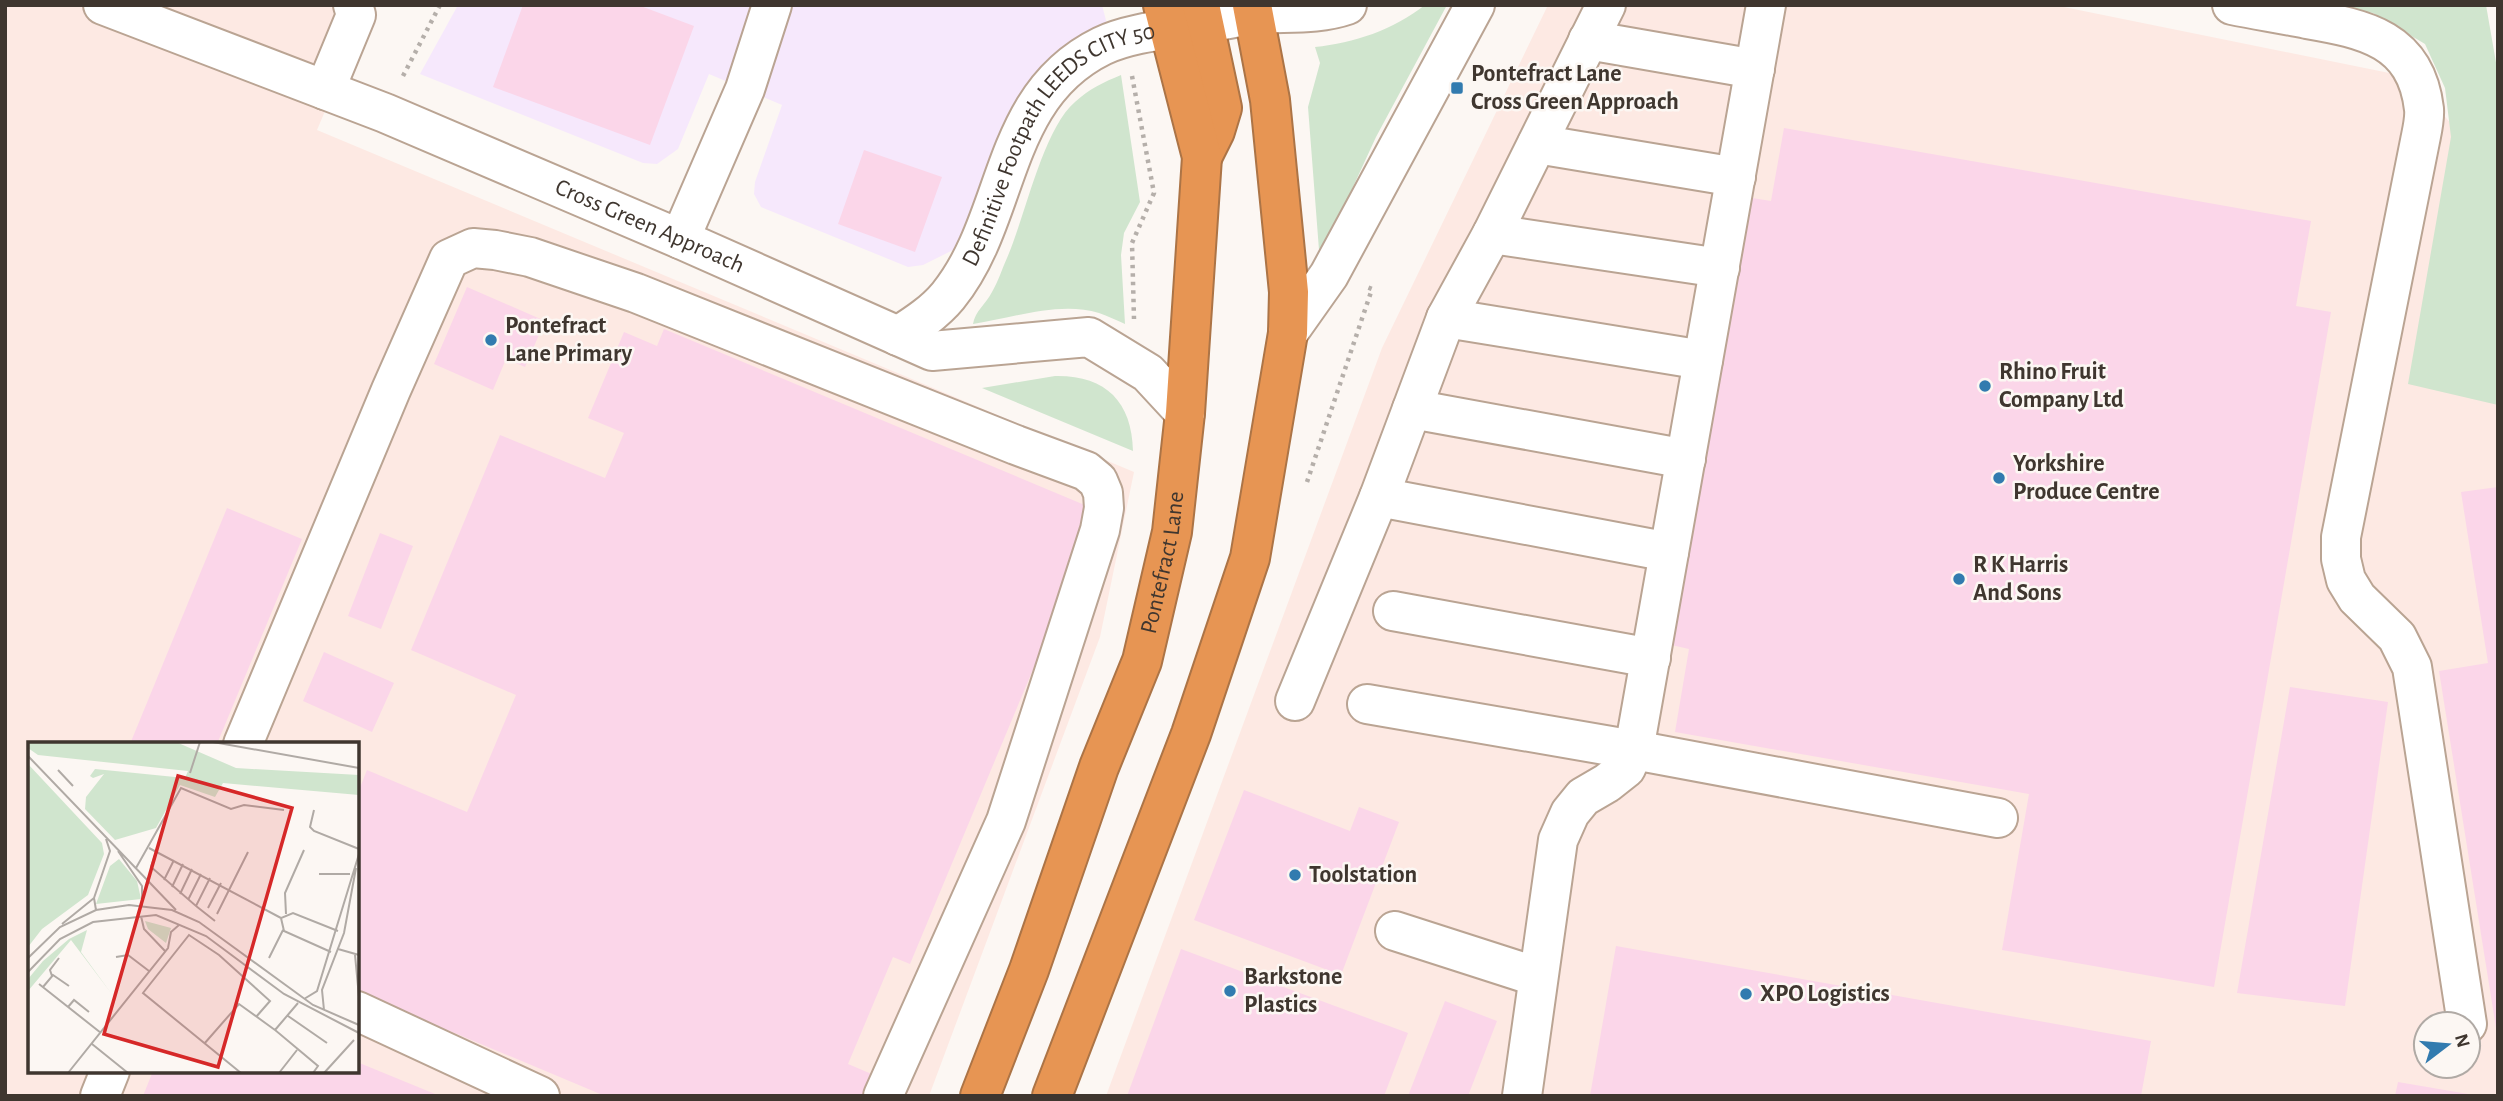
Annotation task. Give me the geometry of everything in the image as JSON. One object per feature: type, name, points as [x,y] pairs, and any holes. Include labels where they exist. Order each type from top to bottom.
[{"type":"highway","points":[[1052,1096],[1191,734],[1250,558],[1288,334],[1289,292],[1270,100],[1253,10]]},
{"type":"highway","name":"Pontefract Lane","points":[[980,1096],[1029,970],[1099,767],[1142,660],[1171,532],[1185,414],[1202,157],[1222,108],[1191,14]]},
{"type":"street","name":"Cross Green Approach","points":[[103,5],[385,113],[680,239],[932,351],[1089,337],[1148,373],[1185,414]]},
{"type":"street","points":[[326,90],[356,15],[352,5]]},
{"type":"street","points":[[680,239],[745,89],[772,5]]},
{"type":"street","name":"Definitive Footpath LEEDS CITY 50","points":[[898,336],[923,320],[947,297],[967,265],[988,221],[1009,160],[1028,118],[1048,86],[1078,60],[1104,45],[1191,14],[1253,10],[1326,12],[1347,5]]},
{"type":"street","points":[[1288,334],[1334,265],[1475,5]]},
{"type":"street","points":[[1295,701],[1380,497],[1446,318],[1492,234],[1606,5]]},
{"type":"street","points":[[1522,1096],[1558,840],[1570,813],[1583,797],[1608,783],[1626,768],[1634,750],[1766,5]]},
{"type":"street","points":[[2232,5],[2352,27],[2380,37],[2403,56],[2418,82],[2425,111],[2341,537],[2341,559],[2346,580],[2357,598],[2397,636],[2412,667],[2465,1010]]},
{"type":"street","points":[[1588,40],[1755,69]]},
{"type":"street","points":[[1537,144],[1736,177]]},
{"type":"street","points":[[1492,234],[1720,268]]},
{"type":"street","points":[[244,742],[391,390],[449,259],[473,248],[530,257],[636,293],[1086,471],[1098,481],[1102,493],[1104,508],[1100,530],[1006,821],[883,1096]]},
{"type":"street","points":[[1446,318],[1703,360]]},
{"type":"street","points":[[1412,409],[1686,459]]},
{"type":"street","points":[[1380,497],[1669,552]]},
{"type":"street","points":[[1393,611],[1651,658]]},
{"type":"street","points":[[1367,704],[1634,750],[1998,818]]},
{"type":"street","points":[[1395,931],[1538,977]]},
{"type":"street","points":[[359,1012],[540,1096]]},
{"type":"street","points":[[100,1096],[109,1073]]},
{"type":"path","points":[[385,113],[440,5]]},
{"type":"shaded area","points":[[5,5],[370,5],[317,130],[1134,472],[1100,637],[929,1096],[5,1096]]},
{"type":"shaded area","points":[[458,5],[1102,5],[1108,28],[1090,33],[1062,48],[1033,75],[1009,111],[955,249],[923,265],[908,267],[761,207],[754,194],[755,182],[782,105],[709,74],[678,149],[657,164],[643,163],[420,74]]},
{"type":"shaded area","points":[[1548,5],[2054,5],[2409,77],[2456,129],[2498,165],[2498,1096],[1106,1096],[1382,348]]},
{"type":"green space","points":[[1425,5],[1447,5],[1376,137],[1323,252],[1319,250],[1308,107],[1320,63],[1315,47],[1373,34],[1400,22]]},
{"type":"green space","points":[[2327,5],[2486,5],[2498,74],[2498,405],[2408,384],[2451,137],[2445,88],[2425,44],[2373,13]]},
{"type":"green space","points":[[1121,75],[1140,202],[1124,233],[1121,255],[1125,324],[1099,313],[1068,309],[973,324],[998,280],[1053,132],[1075,102],[1103,83]]},
{"type":"green space","points":[[1055,376],[1088,380],[1112,394],[1127,418],[1133,451],[982,388]]},
{"type":"building","points":[[523,5],[638,5],[694,26],[650,145],[493,87]]},
{"type":"building","name":"Yorkshire Produce Centre","points":[[1784,128],[2311,221],[2296,306],[2331,312],[2214,987],[2002,950],[2029,794],[1675,732],[1689,649],[1667,644],[1746,197],[1771,201]]},
{"type":"building","points":[[864,150],[942,177],[915,252],[838,224]]},
{"type":"building","name":"Pontefract Lane Primary","points":[[467,287],[545,321],[525,367],[506,359],[493,390],[434,364]]},
{"type":"building","points":[[664,329],[1099,511],[910,964],[893,957],[848,1064],[881,1078],[874,1096],[605,1096],[359,993],[359,790],[367,770],[467,812],[516,695],[411,650],[500,435],[605,478],[624,433],[588,418],[624,332],[657,346]]},
{"type":"building","points":[[2498,487],[2496,1028],[2439,671],[2488,663],[2461,492]]},
{"type":"building","points":[[227,508],[302,539],[218,742],[131,742]]},
{"type":"building","points":[[380,533],[413,546],[381,629],[348,616]]},
{"type":"building","points":[[324,652],[394,683],[372,732],[303,701]]},
{"type":"building","points":[[2290,687],[2388,702],[2345,1006],[2237,993]]},
{"type":"building","name":"Toolstation","points":[[1244,790],[1350,831],[1359,807],[1399,822],[1341,975],[1194,920]]},
{"type":"building","name":"XPO Logistics","points":[[1616,946],[2151,1041],[2141,1096],[1590,1096]]},
{"type":"building","name":"Barkstone Plastics","points":[[1181,949],[1408,1033],[1384,1096],[1127,1096]]},
{"type":"building","points":[[1445,1001],[1497,1021],[1468,1096],[1408,1096]]},
{"type":"building","points":[[359,1063],[440,1096],[143,1096],[152,1073],[359,1073]]},
{"type":"building","points":[[2398,1082],[2468,1094],[2395,1096]]},
{"type":"place","name":"Pontefract Lane Cross Green Approach","points":[[1457,88]]},
{"type":"place","name":"Pontefract Lane Primary","points":[[491,340]]},
{"type":"place","name":"Rhino Fruit Company Ltd","points":[[1985,386]]},
{"type":"place","name":"Yorkshire Produce Centre","points":[[1999,478]]},
{"type":"place","name":"R K Harris And Sons","points":[[1959,579]]},
{"type":"place","name":"Toolstation","points":[[1295,875]]},
{"type":"place","name":"Barkstone Plastics","points":[[1230,991]]},
{"type":"place","name":"XPO Logistics","points":[[1746,994]]}]
